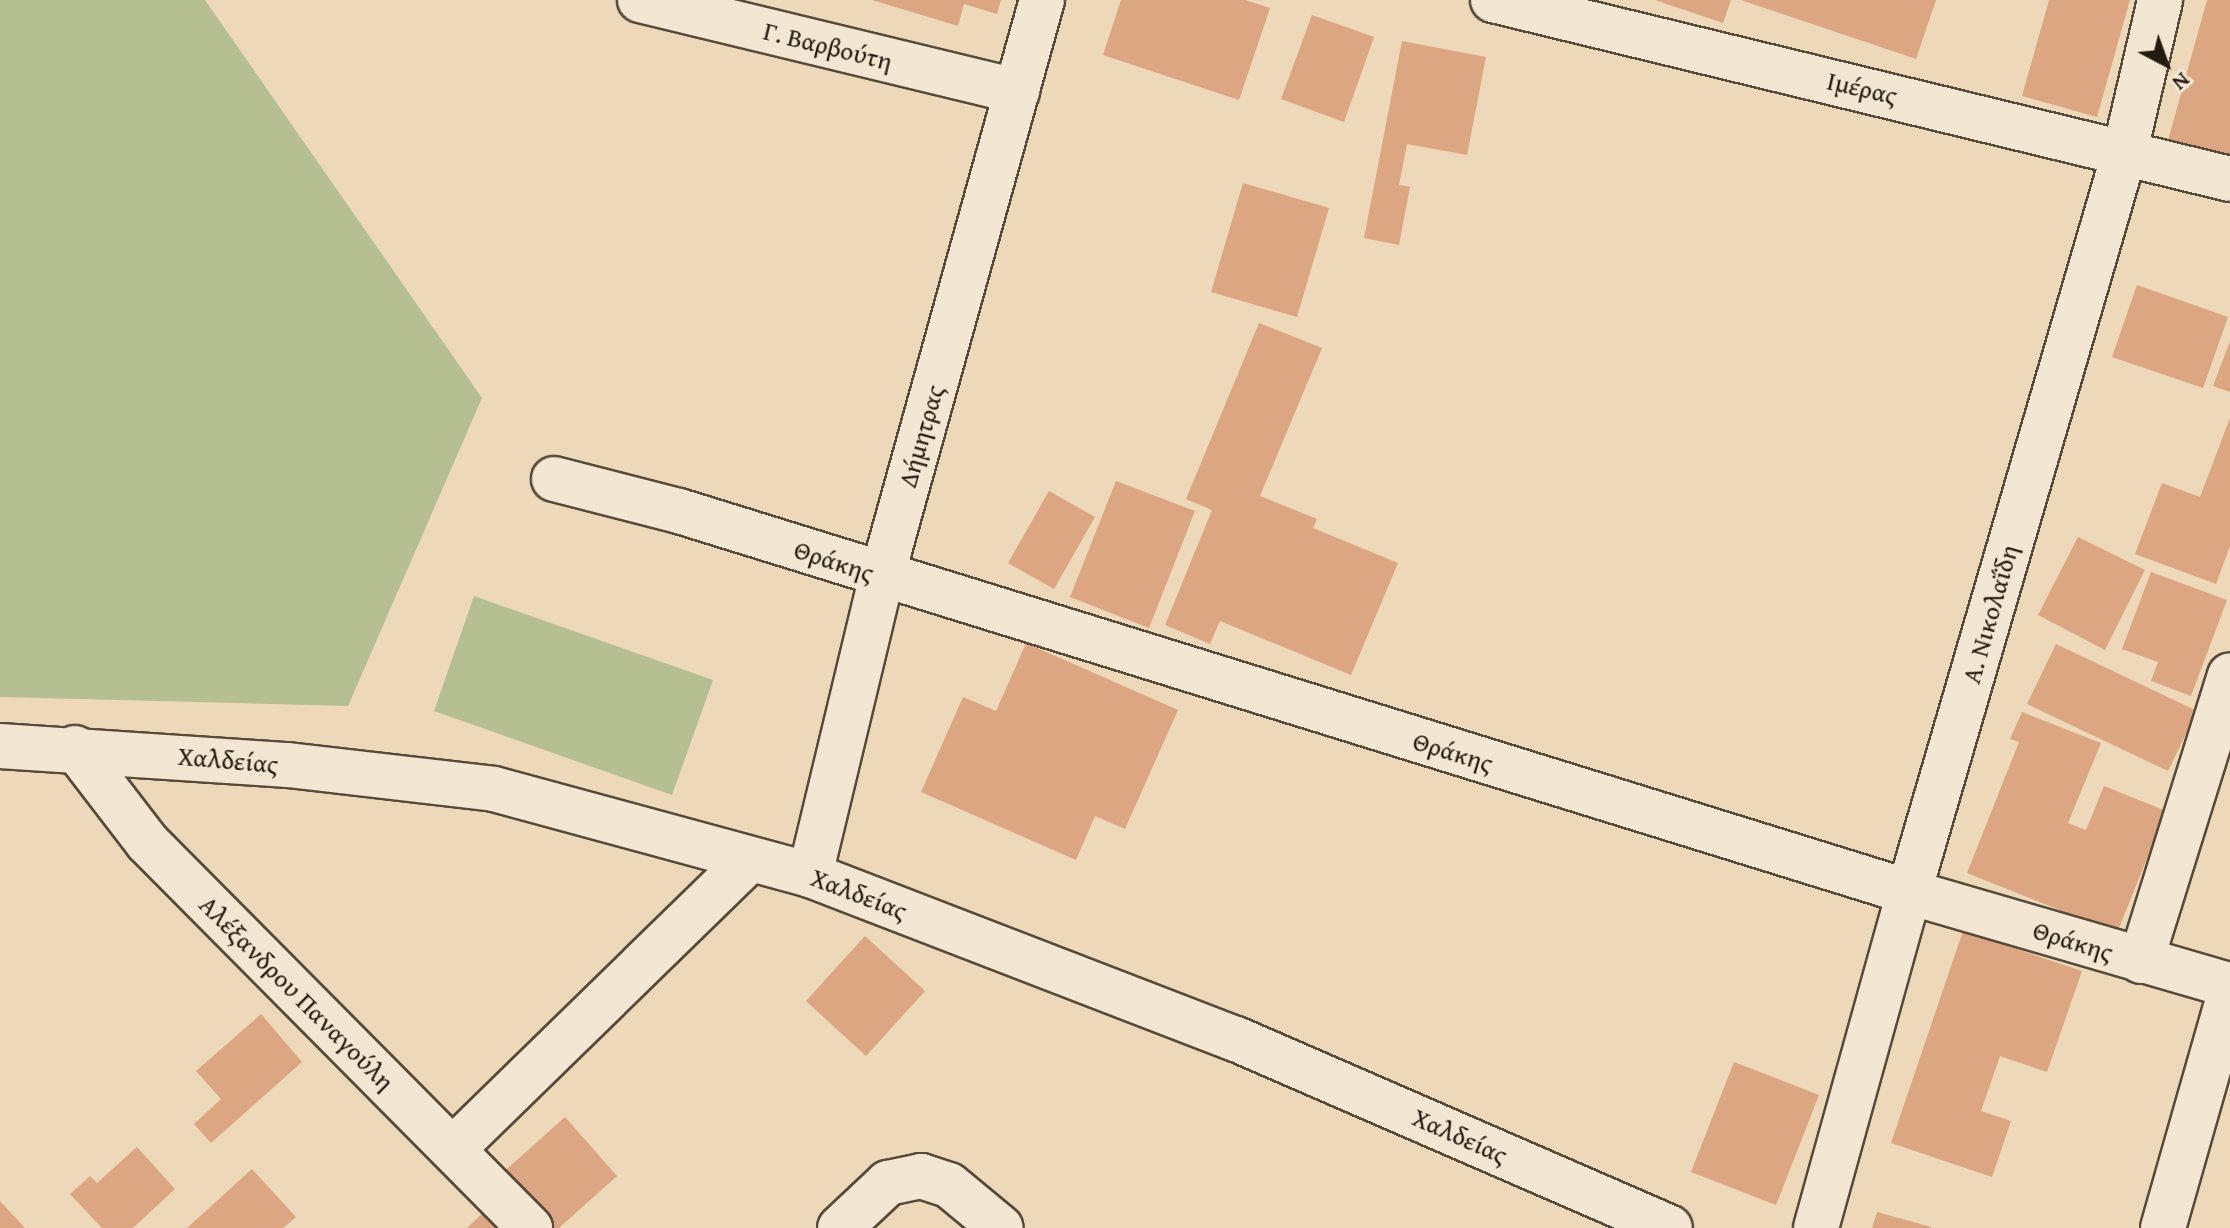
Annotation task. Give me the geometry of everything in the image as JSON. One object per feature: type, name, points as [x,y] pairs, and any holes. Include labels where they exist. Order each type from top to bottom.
[{"type":"street","name":"Γ. Βαρβούτη","points":[[640,0],[1017,91]]},
{"type":"street","name":"Δήμητρας","points":[[810,875],[882,576],[1042,0]]},
{"type":"street","name":"Ιμέρας","points":[[1493,0],[2125,151],[2230,179]]},
{"type":"street","name":"Α. Νικολαΐδη","points":[[1816,1228],[1909,892],[2125,151],[2160,0]]},
{"type":"street","name":"Θράκης","points":[[554,479],[679,511],[1909,892],[2230,985]]},
{"type":"street","points":[[2141,961],[2230,676]]},
{"type":"street","name":"Χαλδείας","points":[[0,746],[75,748],[288,765],[494,789],[810,875],[1236,1039],[1670,1228]]},
{"type":"street","name":"Αλέξανδρου Παναγούλη","points":[[75,748],[147,842],[530,1228]]},
{"type":"street","points":[[453,1149],[750,859]]},
{"type":"street","points":[[2163,1228],[2230,993]]},
{"type":"street","points":[[840,1228],[888,1183],[921,1176],[949,1185],[1001,1228]]},
{"type":"green space","points":[[0,0],[205,0],[482,398],[348,706],[0,697]]},
{"type":"green space","points":[[474,596],[713,680],[672,795],[434,711]]},
{"type":"building","points":[[872,0],[1001,0],[997,14],[964,4],[958,26]]},
{"type":"building","points":[[1121,0],[1245,0],[1270,8],[1239,100],[1103,55]]},
{"type":"building","points":[[1655,0],[1731,0],[1723,23]]},
{"type":"building","points":[[1741,0],[1936,0],[1916,59]]},
{"type":"building","points":[[2049,0],[2130,0],[2097,117],[2022,96]]},
{"type":"building","points":[[2207,0],[2230,0],[2230,161],[2167,144]]},
{"type":"building","points":[[1312,15],[1374,37],[1344,122],[1281,99]]},
{"type":"building","points":[[1402,41],[1486,57],[1467,155],[1407,144],[1399,185],[1410,187],[1399,245],[1364,238]]},
{"type":"building","points":[[1243,183],[1329,208],[1297,317],[1211,292]]},
{"type":"building","points":[[2137,285],[2228,317],[2203,388],[2112,357]]},
{"type":"building","points":[[1259,323],[1322,348],[1260,496],[1317,519],[1313,528],[1398,563],[1351,675],[1220,621],[1210,644],[1165,625],[1212,510],[1186,499]]},
{"type":"building","points":[[2230,341],[2230,392],[2213,386]]},
{"type":"building","points":[[2230,418],[2230,546],[2216,584],[2135,554],[2162,483],[2200,497]]},
{"type":"building","points":[[1116,481],[1195,511],[1149,628],[1070,597]]},
{"type":"building","points":[[1049,491],[1095,517],[1054,589],[1008,563]]},
{"type":"building","points":[[2078,537],[2145,570],[2105,650],[2038,615]]},
{"type":"building","points":[[2151,572],[2227,600],[2191,696],[2151,681],[2158,662],[2122,649]]},
{"type":"building","points":[[1026,643],[1178,710],[1125,829],[1095,816],[1076,860],[921,792],[963,697],[996,711]]},
{"type":"building","points":[[2056,644],[2197,711],[2168,771],[2027,704]]},
{"type":"building","points":[[2022,712],[2101,743],[2068,823],[2086,830],[2104,786],[2166,811],[2117,933],[1967,873],[2019,742],[2010,739]]},
{"type":"building","points":[[1963,931],[2082,971],[2047,1072],[2000,1056],[1981,1111],[2011,1121],[1992,1177],[1891,1143]]},
{"type":"building","points":[[865,936],[925,991],[866,1056],[806,1001]]},
{"type":"building","points":[[261,1014],[302,1062],[211,1143],[194,1124],[221,1099],[196,1071]]},
{"type":"building","points":[[1734,1062],[1819,1095],[1776,1205],[1691,1172]]},
{"type":"building","points":[[565,1117],[617,1176],[559,1228],[545,1228],[499,1176]]},
{"type":"building","points":[[137,1147],[175,1189],[133,1228],[102,1228],[70,1194],[90,1176],[97,1183]]},
{"type":"building","points":[[252,1169],[296,1217],[283,1228],[187,1228]]},
{"type":"building","points":[[0,1201],[25,1228],[0,1228]]},
{"type":"building","points":[[488,1208],[506,1228],[467,1228]]},
{"type":"building","points":[[1877,1212],[1931,1227],[1931,1228],[1872,1228]]}]
